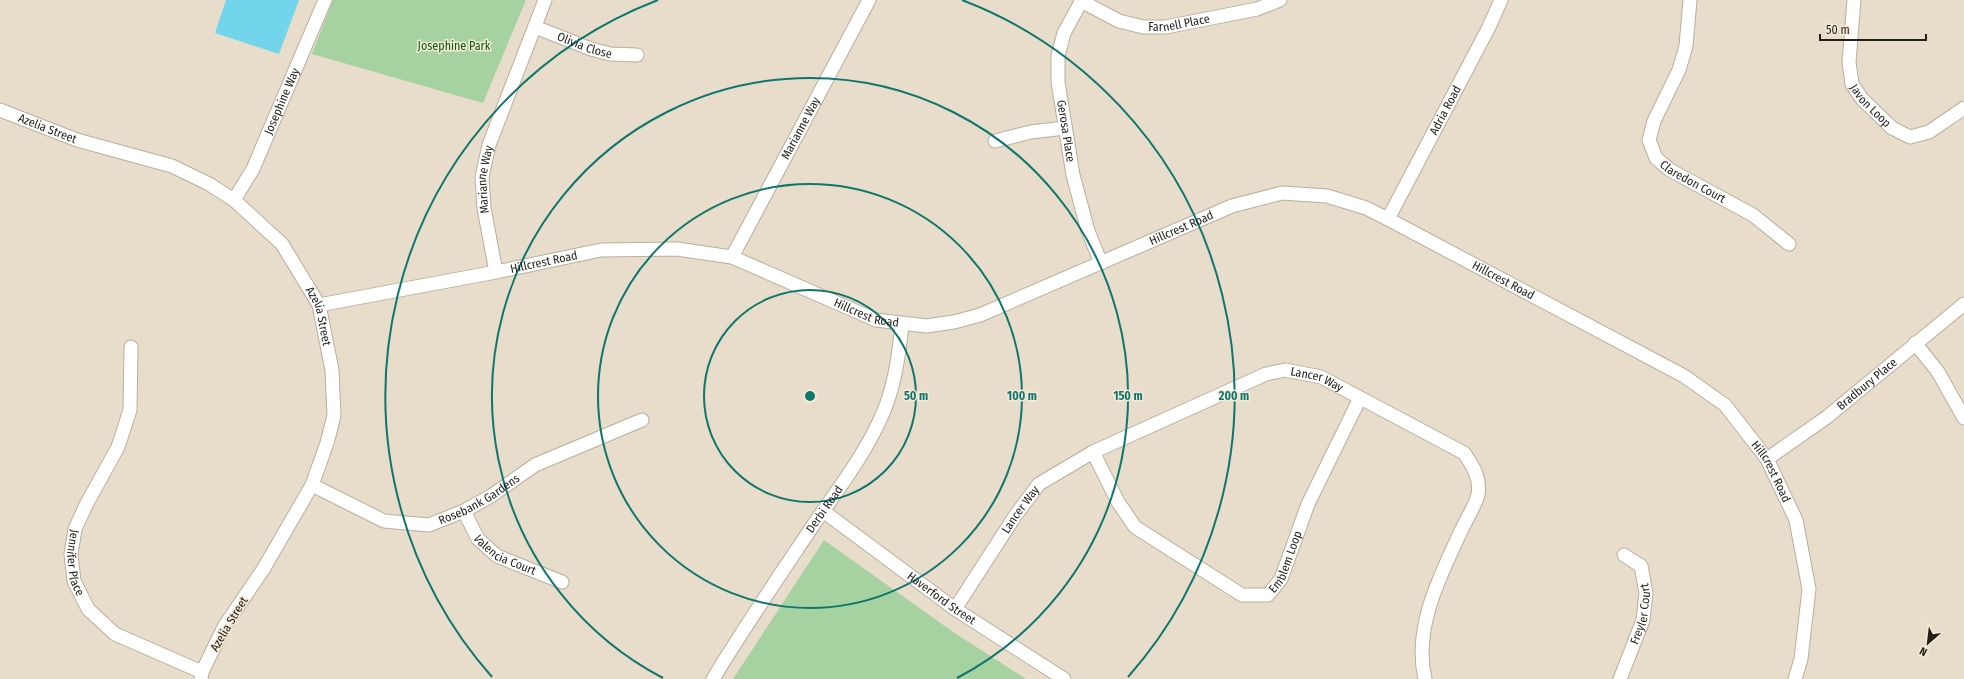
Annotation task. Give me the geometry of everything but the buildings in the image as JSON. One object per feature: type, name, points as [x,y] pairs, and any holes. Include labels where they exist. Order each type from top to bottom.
[{"type":"street","name":"Josephine Way","points":[[234,200],[253,169],[325,0]]},
{"type":"street","name":"Marianne Way","points":[[496,272],[484,208],[482,177],[489,145],[545,0]]},
{"type":"street","name":"Marianne Way","points":[[732,257],[870,0]]},
{"type":"street","name":"Farnell Place","points":[[1081,0],[1119,20],[1143,28],[1166,26],[1257,9],[1280,0]]},
{"type":"street","name":"Gerosa Place","points":[[1081,0],[1064,33],[1058,56],[1058,82],[1072,175],[1088,231],[1102,263]]},
{"type":"street","name":"Adria Road","points":[[1388,219],[1489,27],[1501,0]]},
{"type":"street","name":"Claredon Court","points":[[1690,0],[1686,46],[1679,70],[1654,121],[1649,140],[1656,158],[1670,170],[1753,215],[1789,244]]},
{"type":"street","name":"Javon Loop","points":[[1854,0],[1849,62],[1852,84],[1862,99],[1892,128],[1910,136],[1929,132],[1964,108]]},
{"type":"street","name":"Olivia Close","points":[[535,27],[591,49],[610,54],[637,55]]},
{"type":"street","name":"Azelia Street","points":[[0,110],[77,140],[172,166],[209,184],[234,200],[282,244],[319,305],[332,370],[334,416],[327,443],[312,485],[264,568],[224,628],[201,675]]},
{"type":"street","points":[[994,141],[1031,132],[1065,128]]},
{"type":"street","name":"Hillcrest Road","points":[[319,305],[496,272],[601,250],[677,249],[732,257],[876,320],[926,326],[954,322],[980,315],[1232,206],[1282,194],[1327,196],[1366,208],[1388,219],[1684,376],[1725,405],[1767,459],[1796,520],[1809,589],[1802,659],[1795,679]]},
{"type":"street","name":"Bradbury Place","points":[[1767,459],[1827,417],[1964,304]]},
{"type":"street","name":"Derbi Road","points":[[713,679],[751,617],[850,474],[883,412],[898,360],[902,324]]},
{"type":"street","points":[[1915,343],[1938,372],[1964,418]]},
{"type":"street","name":"Jennifer Place","points":[[131,347],[130,410],[118,446],[86,505],[75,529],[71,554],[74,581],[88,609],[115,634],[201,675]]},
{"type":"street","name":"Lancer Way","points":[[955,609],[1015,516],[1039,484],[1093,452],[1266,374],[1285,370],[1321,377],[1464,453],[1477,471],[1478,495],[1439,576],[1423,632],[1422,667],[1425,679]]},
{"type":"street","name":"Emblem Loop","points":[[1093,452],[1118,502],[1135,527],[1242,595],[1268,595],[1281,578],[1308,504],[1360,398]]},
{"type":"street","name":"Rosebank Gardens","points":[[312,485],[384,521],[429,525],[464,511],[491,496],[535,465],[642,420]]},
{"type":"street","name":"Valencia Court","points":[[464,511],[478,539],[497,556],[562,582]]},
{"type":"street","name":"Haverford Street","points":[[823,511],[955,609],[1064,679]]},
{"type":"street","name":"Freyler Court","points":[[1620,679],[1643,620],[1646,593],[1641,566],[1624,555]]},
{"type":"green space","name":"Josephine Park","points":[[333,0],[526,0],[483,103],[312,54]]},
{"type":"green space","points":[[824,540],[956,634],[1026,679],[733,679]]},
{"type":"water","points":[[226,0],[299,0],[279,54],[215,33]]}]
